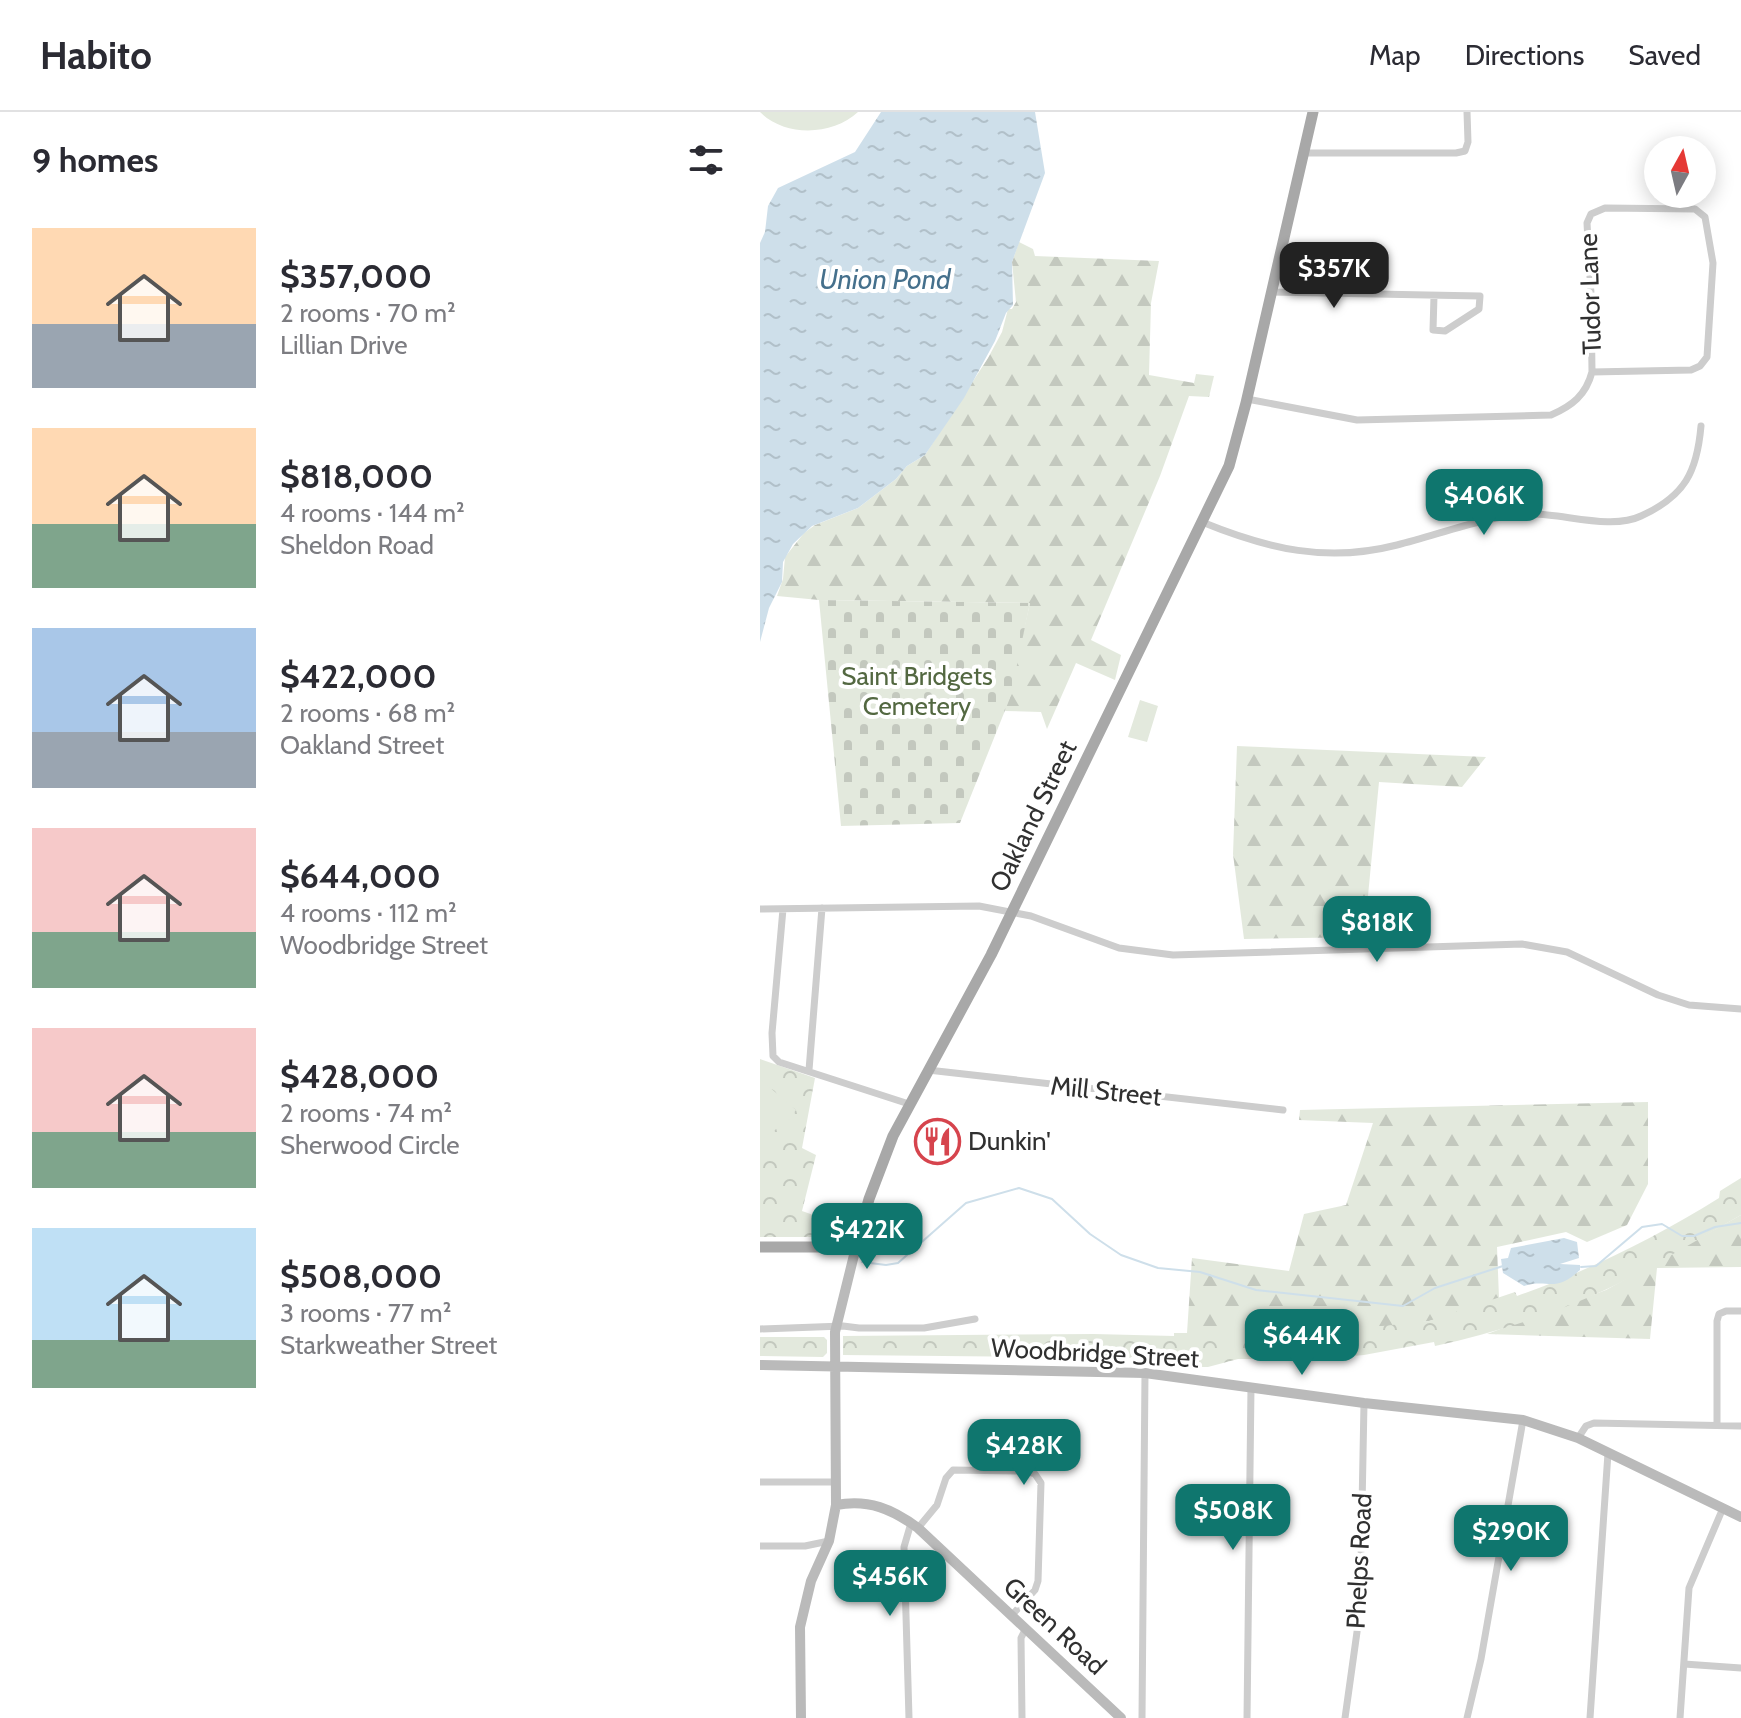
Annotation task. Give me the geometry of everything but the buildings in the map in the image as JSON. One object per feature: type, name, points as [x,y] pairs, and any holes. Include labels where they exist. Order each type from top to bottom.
[{"type":"main road","name":"Oakland Street","points":[[801,1718],[800,1627],[811,1581],[829,1541],[836,1505],[835,1326],[879,1172],[909,1104],[991,955],[1229,466],[1313,112]]},
{"type":"main road","points":[[760,1247],[856,1247]]},
{"type":"main road","name":"Woodbridge Street","points":[[760,1365],[1145,1373],[1364,1403],[1523,1420],[1578,1438],[1741,1517]]},
{"type":"main road","name":"Green Road","points":[[836,1505],[881,1506],[915,1526],[1121,1718]]},
{"type":"street","points":[[1303,153],[1465,151],[1468,142],[1467,112]]},
{"type":"street","name":"Tudor Lane","points":[[1247,399],[1357,420],[1551,415],[1567,408],[1581,396],[1592,372],[1587,223],[1591,214],[1605,208],[1695,209],[1705,217],[1713,263],[1707,357],[1700,366],[1691,370],[1592,372]]},
{"type":"street","points":[[1271,292],[1480,296],[1479,309],[1445,331],[1433,330],[1434,296]]},
{"type":"street","points":[[1202,522],[1267,546],[1325,554],[1396,546],[1474,523],[1521,515],[1621,522],[1640,517],[1682,488],[1695,468],[1701,426]]},
{"type":"street","points":[[760,909],[979,906],[1011,910],[1119,948],[1167,955],[1497,944],[1543,947],[1591,962],[1658,995],[1689,1005],[1741,1009]]},
{"type":"street","points":[[809,1070],[822,908]]},
{"type":"street","points":[[783,909],[773,1056],[779,1062],[909,1104]]},
{"type":"street","name":"Mill Street","points":[[928,1070],[1283,1110]]},
{"type":"street","points":[[1717,1425],[1717,1321],[1719,1314],[1726,1311],[1741,1311]]},
{"type":"street","points":[[760,1329],[835,1326],[924,1328],[975,1319]]},
{"type":"street","points":[[1142,1718],[1145,1373]]},
{"type":"street","points":[[1247,1718],[1251,1387]]},
{"type":"street","name":"Phelps Road","points":[[1345,1718],[1357,1632],[1364,1403]]},
{"type":"street","points":[[1467,1718],[1481,1659],[1523,1420]]},
{"type":"street","points":[[1578,1438],[1586,1426],[1594,1423],[1741,1426]]},
{"type":"street","points":[[1590,1718],[1608,1453]]},
{"type":"street","points":[[909,1718],[904,1547],[915,1526],[937,1505],[946,1478],[953,1470],[1025,1471],[1035,1474],[1041,1483],[1038,1581],[1035,1590],[1012,1615]]},
{"type":"street","points":[[760,1482],[835,1482]]},
{"type":"street","points":[[1680,1718],[1689,1588],[1723,1508]]},
{"type":"street","points":[[760,1546],[805,1546],[829,1541]]},
{"type":"street","points":[[1022,1718],[1021,1638],[1026,1628]]},
{"type":"street","points":[[1684,1664],[1741,1668]]},
{"type":"green space","points":[[760,112],[858,112],[835,126],[809,130],[782,126]]},
{"type":"green space","points":[[1019,242],[1033,249],[1035,256],[1159,261],[1151,303],[1149,375],[1194,383],[1196,374],[1214,376],[1209,397],[1189,396],[1160,476],[1091,640],[1121,655],[1115,680],[1076,663],[1047,729],[1041,712],[1005,711],[1030,603],[819,600],[777,596],[783,579],[785,557],[804,533],[815,525],[858,508],[896,479],[907,466],[925,455],[988,358],[1002,332],[1008,309],[1012,309],[1016,302],[1012,262]]},
{"type":"green space","name":"Saint Bridgets Cemetery","points":[[819,600],[1030,603],[1010,698],[960,823],[841,826]]},
{"type":"green space","points":[[1140,700],[1158,706],[1147,742],[1128,737]]},
{"type":"green space","points":[[1237,746],[1486,757],[1462,787],[1379,782],[1364,937],[1244,939],[1233,854]]},
{"type":"green space","points":[[760,1059],[815,1078],[802,1148],[816,1155],[802,1211],[850,1228],[843,1237],[760,1237]]},
{"type":"green space","points":[[760,1079],[796,1110],[788,1121],[760,1140]]},
{"type":"green space","points":[[1648,1102],[1648,1184],[1627,1225],[1587,1242],[1566,1232],[1497,1247],[1499,1298],[1438,1319],[1369,1330],[1187,1333],[1192,1258],[1289,1271],[1304,1214],[1346,1205],[1373,1123],[1299,1120],[1300,1110]]},
{"type":"green space","points":[[1741,1178],[1741,1215],[1657,1263],[1605,1290],[1543,1315],[1435,1346],[1434,1342],[1364,1355],[1317,1359],[1238,1359],[1208,1367],[1175,1367],[1145,1358],[843,1355],[843,1336],[1317,1333],[1429,1321],[1515,1292],[1517,1296],[1595,1265],[1695,1213],[1719,1198],[1720,1191]]},
{"type":"green space","points":[[1741,1215],[1741,1267],[1657,1268],[1650,1339],[1487,1334],[1606,1290]]},
{"type":"green space","points":[[760,1337],[824,1337],[827,1353],[823,1357],[760,1356]]},
{"type":"water","name":"Union Pond","points":[[881,112],[1035,112],[1045,173],[1012,262],[1013,305],[1006,313],[995,341],[964,398],[925,455],[907,466],[896,479],[858,508],[812,526],[793,544],[783,562],[782,582],[769,608],[760,642],[760,243],[765,232],[768,206],[778,188],[855,152]]},
{"type":"water","points":[[1564,1238],[1577,1242],[1579,1258],[1560,1264],[1580,1265],[1580,1270],[1564,1282],[1524,1286],[1503,1273],[1501,1259],[1508,1258],[1511,1248]]},
{"type":"waterway","points":[[862,1262],[898,1263],[966,1203],[1019,1188],[1052,1199],[1090,1234],[1121,1255],[1158,1268],[1200,1272],[1256,1290],[1403,1306],[1435,1288],[1503,1266]]},
{"type":"waterway","points":[[1581,1267],[1596,1266],[1642,1227],[1662,1224],[1682,1236],[1694,1236],[1715,1227],[1741,1223]]},
{"type":"place","name":"Dunkin'","points":[[937,1141]]}]
